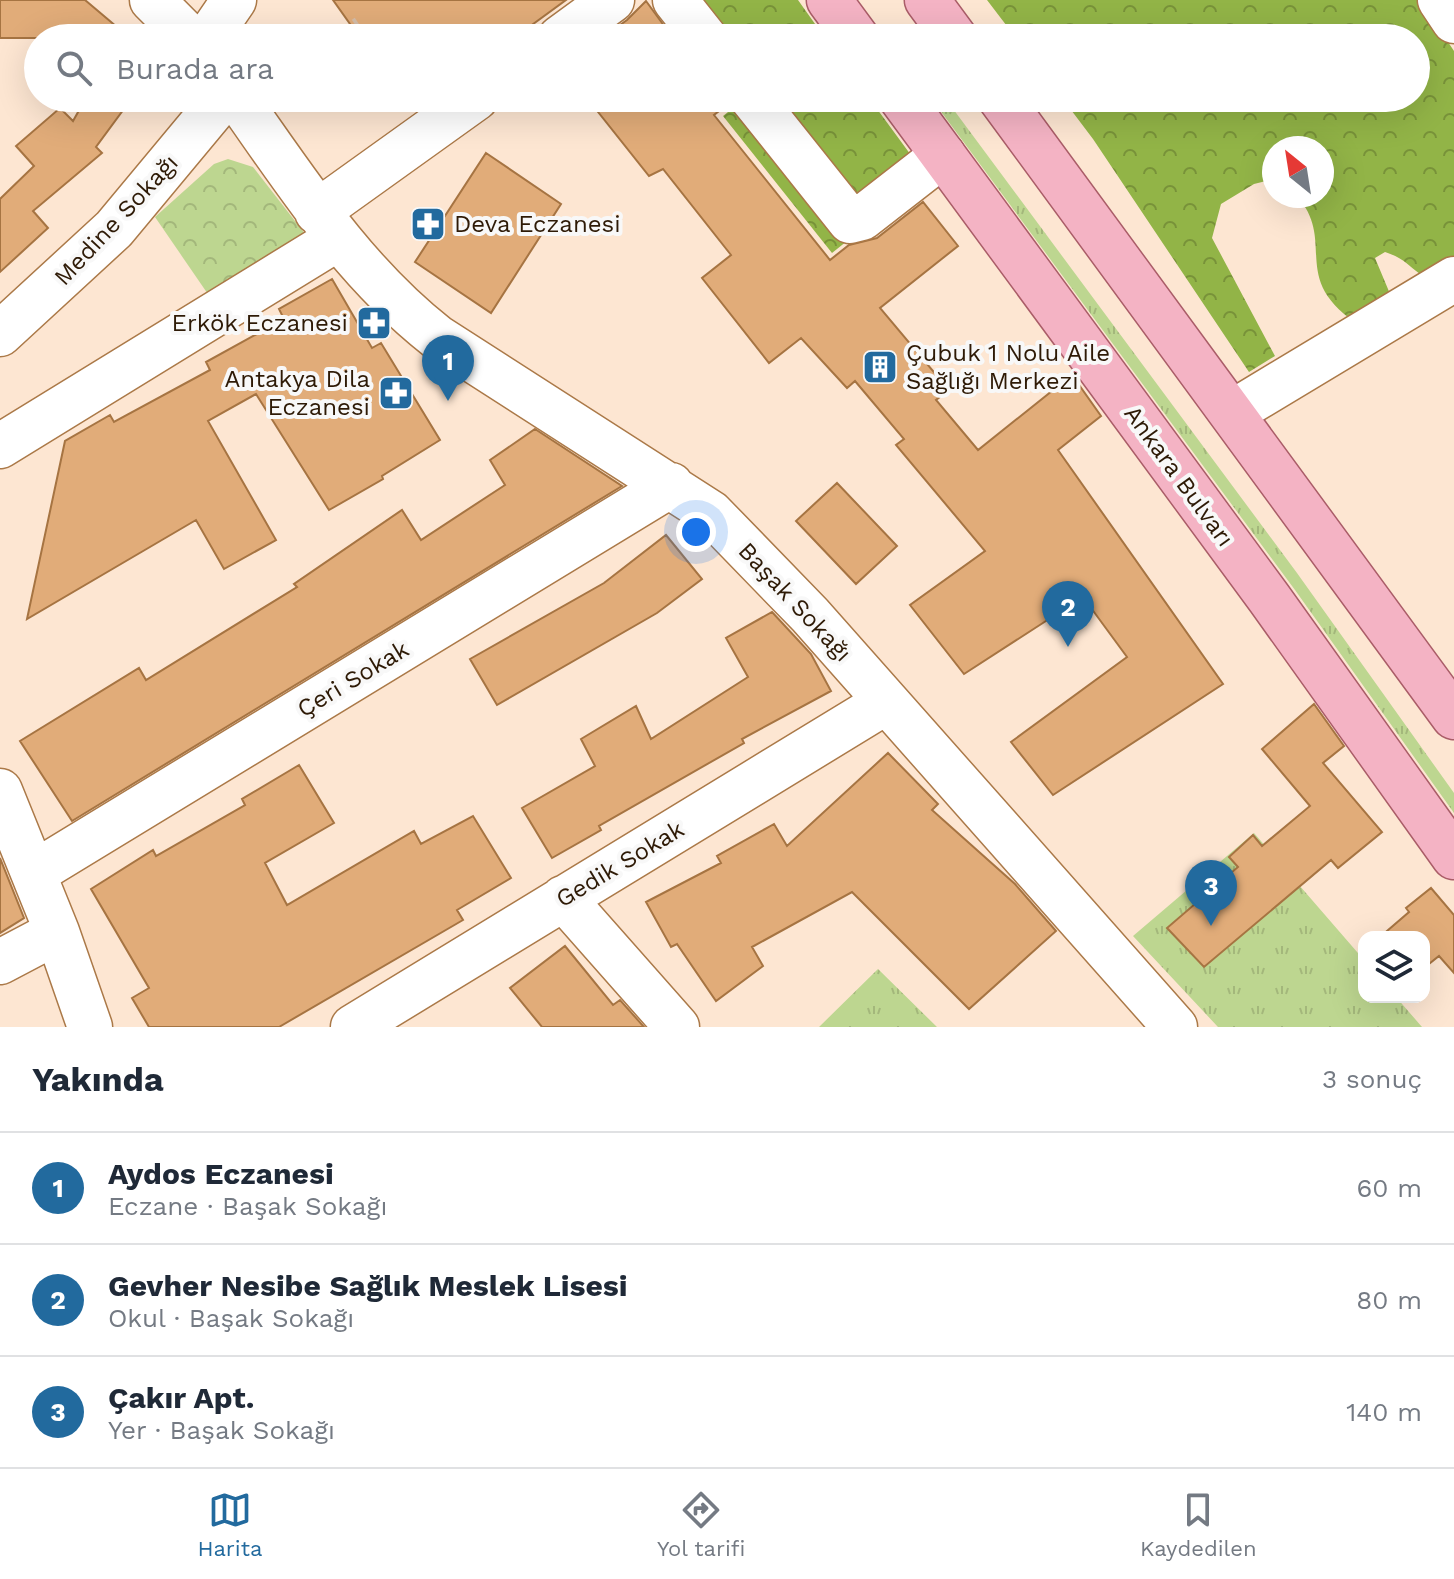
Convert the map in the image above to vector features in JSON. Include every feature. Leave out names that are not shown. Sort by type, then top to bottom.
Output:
[{"type":"main road","points":[[829,0],[847,24]]},
{"type":"main road","points":[[927,0],[945,24]]},
{"type":"main road","name":"Ankara Bulvarı","points":[[911,112],[1269,598],[1454,857]]},
{"type":"main road","points":[[1010,112],[1450,705]]},
{"type":"street","points":[[186,20],[234,0]]},
{"type":"street","points":[[579,24],[612,0]]},
{"type":"street","points":[[675,0],[694,24]]},
{"type":"street","points":[[1440,0],[1454,21]]},
{"type":"street","name":"Medine Sokağı","points":[[0,334],[235,112]]},
{"type":"street","name":"Başak Sokağı","points":[[252,112],[327,226],[379,288],[437,337],[671,485],[711,513],[732,533],[810,615],[1175,1027]]},
{"type":"street","points":[[0,446],[327,226],[460,112]]},
{"type":"street","points":[[763,112],[850,221],[862,218],[943,155]]},
{"type":"street","points":[[1233,412],[1454,279]]},
{"type":"street","name":"Çeri Sokak","points":[[34,873],[671,485]]},
{"type":"street","name":"Gedik Sokak","points":[[353,1027],[886,702]]},
{"type":"street","points":[[0,791],[57,932],[90,1027]]},
{"type":"street","points":[[563,898],[677,1027]]},
{"type":"street","points":[[0,962],[57,932]]},
{"type":"green space","points":[[655,0],[798,0],[815,24],[674,24]]},
{"type":"green space","points":[[987,0],[1420,0],[1454,51],[1454,284],[1431,280],[1385,252],[1375,258],[1393,301],[1356,323],[1336,306],[1324,290],[1318,275],[1314,229],[1305,208],[1334,208],[1334,136],[1262,136],[1262,182],[1221,204],[1212,238],[1275,356],[1249,372],[1073,112],[1430,112],[1430,24],[1005,24]]},
{"type":"green space","points":[[728,112],[879,112],[927,177],[832,253],[723,116]]},
{"type":"green space","points":[[941,112],[955,112],[1297,573],[1454,793],[1454,813],[1295,590]]},
{"type":"green space","points":[[228,159],[253,167],[309,239],[212,300],[155,217],[214,164]]},
{"type":"green space","points":[[1254,833],[1358,953],[1358,1003],[1401,1003],[1422,1027],[1218,1027],[1133,936]]},
{"type":"green space","points":[[878,969],[937,1027],[819,1027]]},
{"type":"building","points":[[0,0],[85,0],[113,24],[24,24],[24,38],[0,38]]},
{"type":"building","points":[[333,0],[566,0],[533,24],[350,24]]},
{"type":"building","points":[[646,1],[663,24],[621,24]]},
{"type":"building","points":[[55,112],[64,112],[73,121],[78,112],[122,112],[96,147],[102,153],[33,211],[48,228],[0,272],[0,199],[34,166],[16,146]]},
{"type":"building","points":[[598,112],[718,112],[714,115],[830,260],[849,245],[877,238],[923,202],[958,246],[880,308],[949,390],[936,400],[978,450],[1072,375],[1101,416],[1058,450],[1223,684],[1053,795],[1011,742],[1127,657],[1083,597],[964,674],[910,605],[985,551],[896,445],[904,439],[855,381],[847,388],[801,338],[769,363],[702,278],[731,255],[663,169],[649,176]]},
{"type":"building","points":[[486,153],[561,204],[491,313],[415,262]]},
{"type":"building","points":[[332,279],[372,348],[381,343],[440,440],[382,476],[383,479],[329,510],[256,394],[208,421],[276,540],[224,569],[196,520],[27,619],[65,441],[110,415],[114,422],[210,370],[206,362],[284,319],[279,309]]},
{"type":"building","points":[[535,429],[622,486],[72,821],[20,741],[139,668],[146,680],[297,587],[294,584],[402,510],[421,540],[505,485],[490,460]]},
{"type":"building","points":[[837,483],[897,546],[856,584],[796,521]]},
{"type":"building","points":[[666,535],[702,579],[657,613],[497,705],[470,659],[604,583]]},
{"type":"building","points":[[772,612],[811,654],[831,691],[742,739],[744,743],[599,826],[601,830],[552,858],[522,808],[595,766],[581,739],[636,706],[651,739],[748,677],[726,638]]},
{"type":"building","points":[[1314,704],[1344,746],[1323,763],[1382,832],[1338,868],[1331,860],[1204,967],[1167,928],[1238,867],[1229,857],[1253,835],[1262,846],[1310,806],[1262,749]]},
{"type":"building","points":[[888,753],[938,804],[932,810],[1015,884],[1056,931],[969,1009],[852,892],[752,947],[763,966],[716,1001],[677,944],[671,947],[646,902],[721,863],[717,856],[774,824],[787,846]]},
{"type":"building","points":[[299,765],[334,823],[265,863],[287,905],[414,831],[421,844],[473,816],[511,878],[457,910],[463,920],[279,1027],[149,1027],[132,998],[149,988],[91,889],[153,850],[156,856],[245,805],[242,799]]},
{"type":"building","points":[[0,858],[24,918],[0,933]]},
{"type":"building","points":[[1431,888],[1454,915],[1454,973],[1439,956],[1430,963],[1430,931],[1387,931],[1409,912],[1406,908]]},
{"type":"building","points":[[565,946],[613,1005],[620,1000],[644,1027],[542,1027],[510,988]]},
{"type":"place","name":"Deva Eczanesi","points":[[428,224]]},
{"type":"place","name":"Erkök Eczanesi","points":[[374,323]]},
{"type":"place","name":"Çubuk 1 Nolu Aile Sağlığı Merkezi","points":[[880,367]]},
{"type":"place","name":"Antakya Dila Eczanesi","points":[[396,393]]},
{"type":"place","name":"Aydos Eczanesi","points":[[448,401]]},
{"type":"place","name":"Gevher Nesibe Sağlık Meslek Lisesi","points":[[1068,647]]},
{"type":"place","name":"Çakır Apt.","points":[[1211,926]]}]
